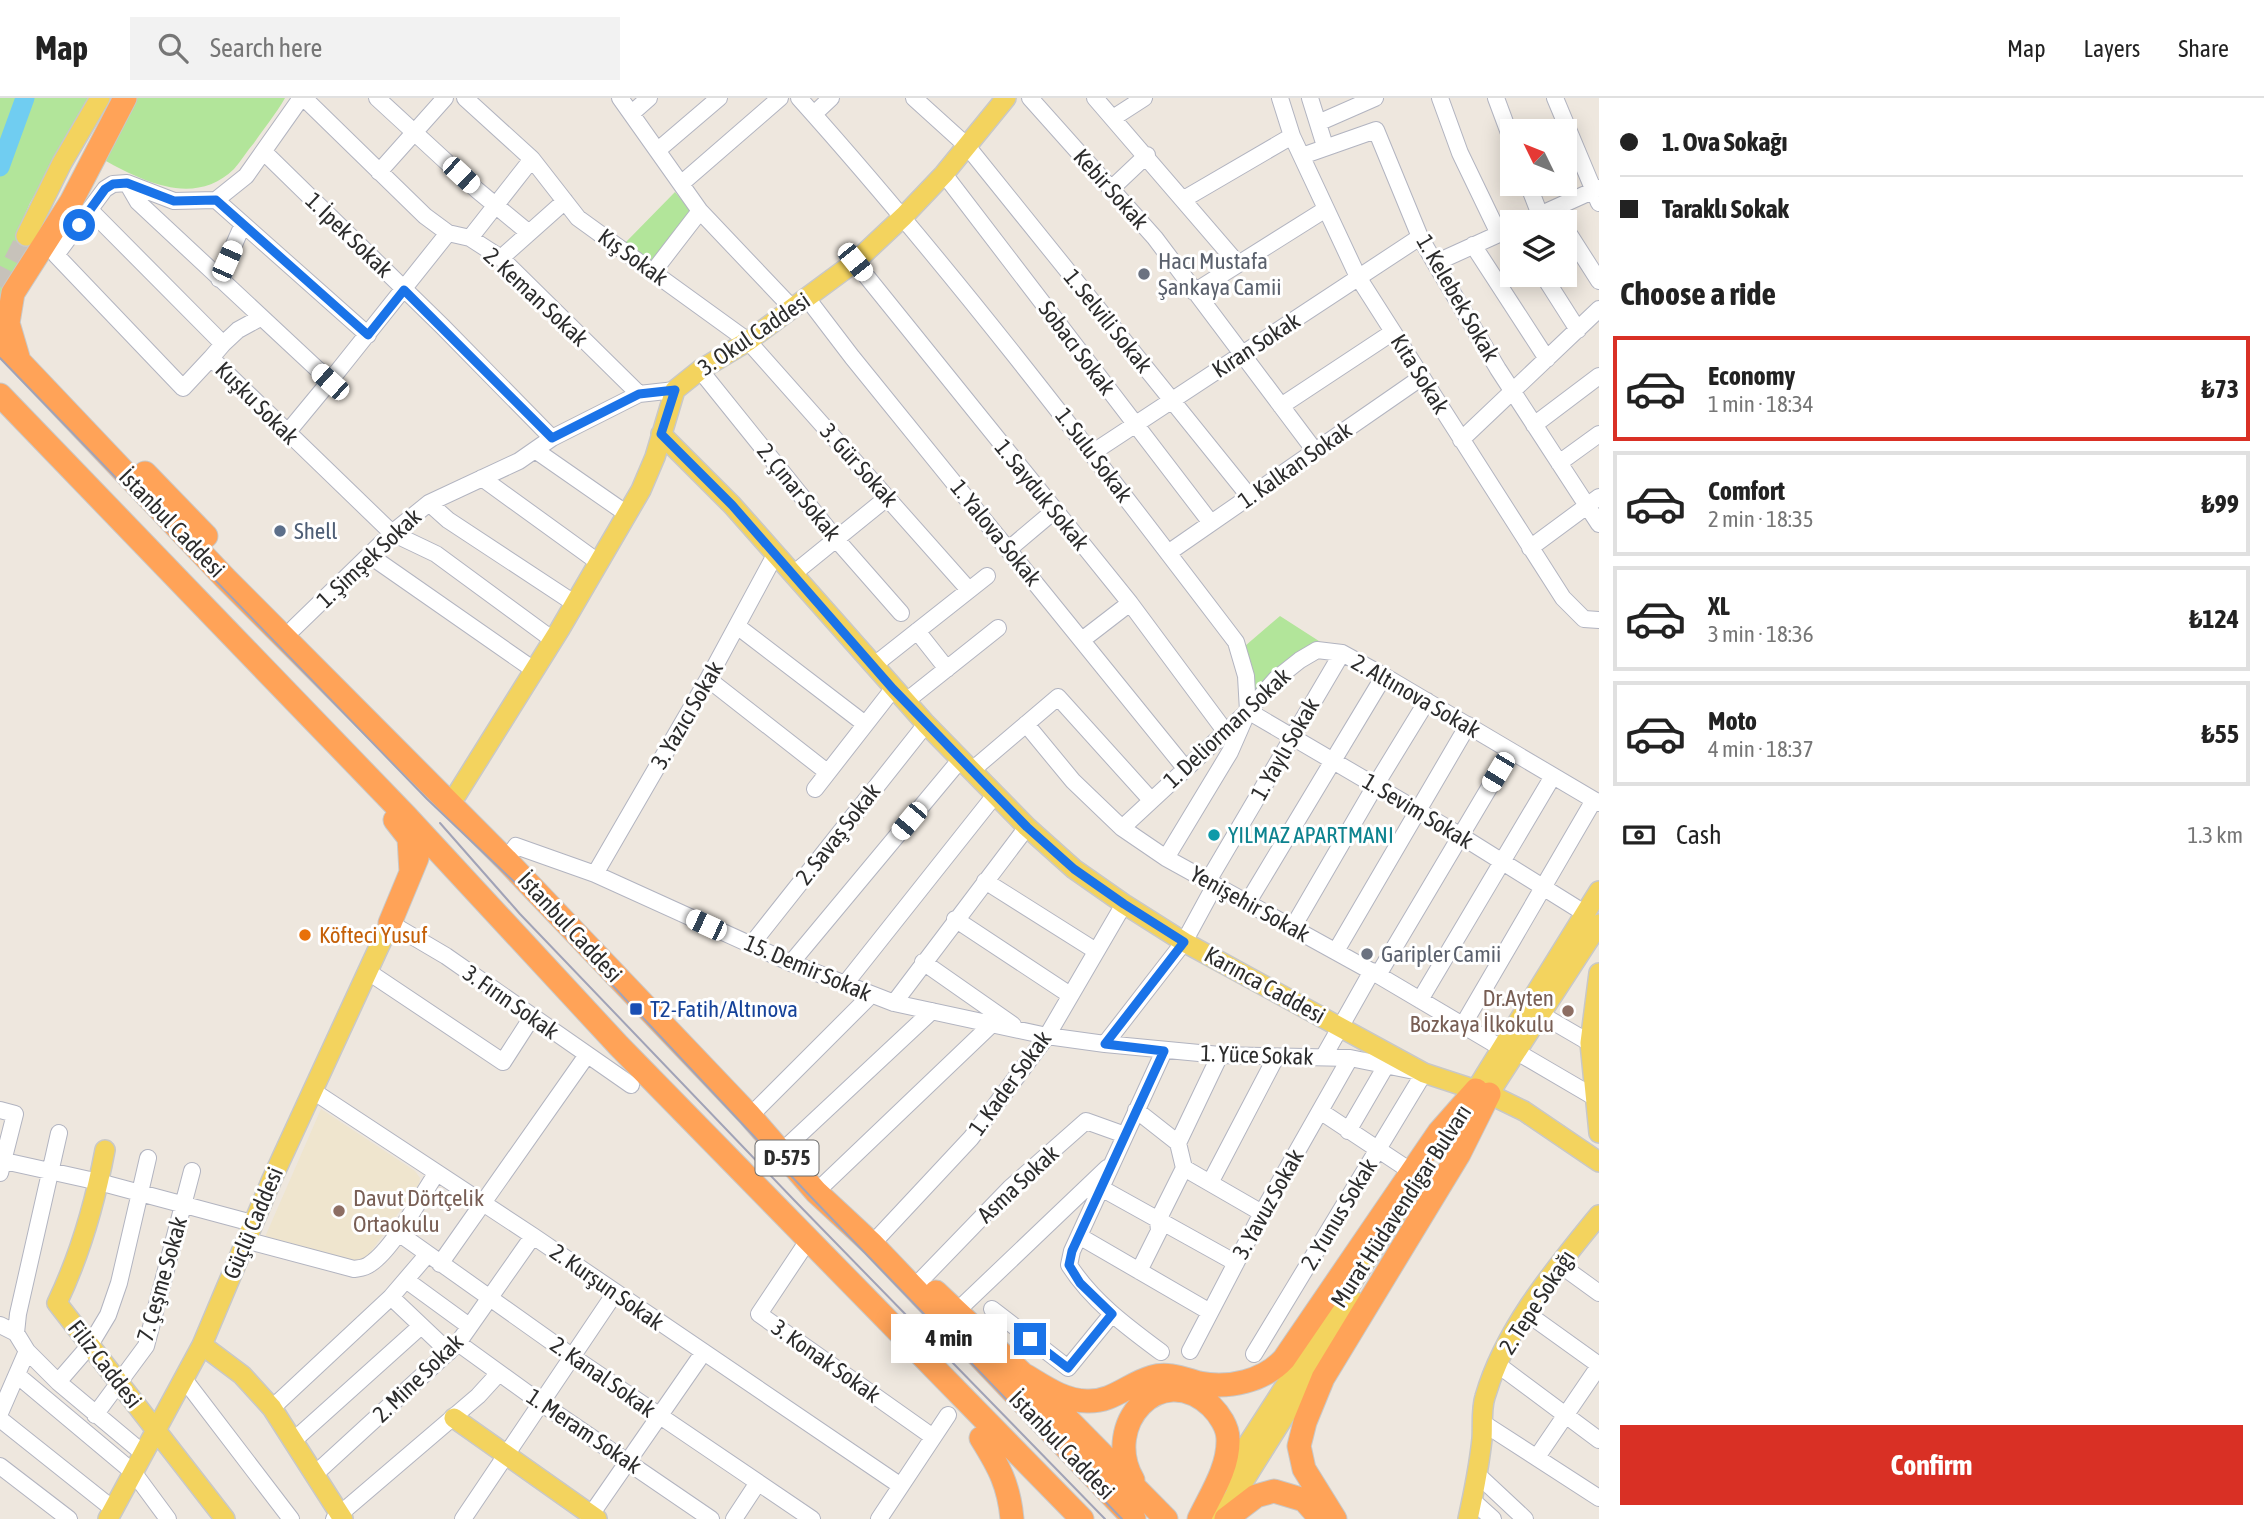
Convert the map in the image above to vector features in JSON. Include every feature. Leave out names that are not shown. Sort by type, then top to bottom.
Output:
[{"type":"highway","points":[[125,98],[71,202],[13,293],[8,323],[21,363],[42,372],[81,406],[294,628],[449,798]]},
{"type":"highway","name":"İstanbul Caddesi","points":[[2,343],[206,558],[449,798],[750,1116],[816,1192],[872,1244],[1134,1519]]},
{"type":"highway","name":"İstanbul Caddesi","points":[[0,395],[411,821],[620,1046],[1082,1519]]},
{"type":"highway","points":[[0,415],[31,427],[51,465],[303,729],[405,831],[411,847],[411,872]]},
{"type":"highway","points":[[390,923],[418,855],[419,838],[411,821]]},
{"type":"highway","points":[[390,923],[427,867],[442,864],[454,869]]},
{"type":"highway","points":[[1023,1374],[1056,1393],[1085,1402],[1109,1399],[1153,1376],[1179,1376],[1199,1383],[1229,1384],[1254,1379],[1273,1370],[1284,1359],[1439,1132],[1482,1092]]},
{"type":"highway","points":[[1335,1519],[1304,1469],[1299,1446],[1305,1422],[1323,1378],[1459,1154],[1482,1092]]},
{"type":"highway","points":[[872,1244],[922,1279],[957,1311],[1166,1519]]},
{"type":"highway","points":[[950,1383],[1000,1467],[1010,1493],[1012,1519]]},
{"type":"highway","points":[[1145,1497],[1131,1477],[1125,1459],[1123,1446],[1126,1427],[1136,1409],[1151,1395],[1178,1389],[1201,1396],[1218,1413],[1229,1435],[1224,1467],[1199,1519]]},
{"type":"highway","points":[[981,1438],[1062,1519]]},
{"type":"highway","points":[[1226,1519],[1256,1496],[1274,1491],[1304,1500],[1321,1519]]},
{"type":"main road","points":[[26,236],[62,163],[100,98]]},
{"type":"main road","name":"3. Okul Caddesi","points":[[449,798],[553,640],[627,513],[645,479],[675,390],[700,370],[748,341],[855,262],[944,174],[1006,98]]},
{"type":"main road","name":"Karınca Caddesi","points":[[661,434],[732,505],[926,724],[1027,827],[1074,869],[1184,942],[1424,1073],[1482,1092],[1524,1111],[1599,1162]]},
{"type":"main road","name":"Murat Hüdavendigar Bulvarı","points":[[1510,1050],[1542,1015],[1592,919],[1599,891]]},
{"type":"main road","name":"Murat Hüdavendigar Bulvarı","points":[[1199,1519],[1510,1050],[1592,919]]},
{"type":"main road","name":"Güçlü Caddesi","points":[[110,1514],[202,1345],[249,1231],[390,923]]},
{"type":"main road","points":[[1598,1125],[1590,1043],[1599,973]]},
{"type":"main road","name":"Murat Hüdavendigar Bulvarı","points":[[1220,1519],[1482,1092]]},
{"type":"main road","name":"Filiz Caddesi","points":[[106,1150],[74,1266],[57,1303],[225,1519]]},
{"type":"main road","name":"2. Tepe Sokağı","points":[[1470,1510],[1478,1475],[1484,1399],[1497,1364],[1525,1312],[1599,1215]]},
{"type":"main road","points":[[202,1345],[242,1375],[272,1408],[341,1518]]},
{"type":"main road","points":[[454,1418],[592,1518]]},
{"type":"street","points":[[211,358],[183,388],[56,255],[105,189],[113,184],[127,183],[174,201],[216,200],[246,176],[302,98]]},
{"type":"street","name":"2. Keman Sokak","points":[[302,98],[425,216],[447,233],[470,239],[501,258],[639,394]]},
{"type":"street","points":[[377,98],[529,233]]},
{"type":"street","points":[[379,172],[445,98]]},
{"type":"street","name":"Kış Sokak","points":[[465,98],[532,159],[578,218],[748,341]]},
{"type":"street","name":"1. Yalova Sokak","points":[[620,98],[700,211],[800,303],[852,357],[1185,768]]},
{"type":"street","points":[[632,113],[649,98]]},
{"type":"street","points":[[658,149],[719,98]]},
{"type":"street","points":[[682,183],[780,98]]},
{"type":"street","name":"1. Sulu Sokak","points":[[799,98],[904,216],[1092,453],[1236,642],[1246,676],[1248,711]]},
{"type":"street","points":[[814,114],[831,98]]},
{"type":"street","name":"1. Selvili Sokak","points":[[914,98],[967,146],[1249,496]]},
{"type":"street","name":"Kebir Sokak","points":[[1030,98],[1155,238],[1315,451]]},
{"type":"street","points":[[1095,98],[1147,155],[1238,264]]},
{"type":"street","points":[[1113,118],[1144,98]]},
{"type":"street","name":"Kıta Sokak","points":[[1280,98],[1292,136],[1358,277],[1563,598],[1584,619],[1599,620]]},
{"type":"street","points":[[1310,98],[1325,146]]},
{"type":"street","points":[[1318,122],[1376,98]]},
{"type":"street","points":[[1440,98],[1460,153],[1500,222]]},
{"type":"street","points":[[1496,98],[1504,119]]},
{"type":"street","points":[[1555,98],[1597,194],[1569,210]]},
{"type":"street","name":"1. Kelebek Sokak","points":[[1302,156],[1376,130],[1420,237],[1434,263],[1559,463],[1593,501],[1599,524]]},
{"type":"street","points":[[1184,199],[1292,136]]},
{"type":"street","name":"1. İpek Sokak","points":[[264,152],[552,438]]},
{"type":"street","points":[[1111,189],[1147,155]]},
{"type":"street","points":[[470,239],[532,159]]},
{"type":"street","name":"Sobacı Sokak","points":[[944,174],[1211,523]]},
{"type":"street","points":[[127,183],[138,202],[330,382]]},
{"type":"street","points":[[1538,196],[1549,210]]},
{"type":"street","points":[[216,200],[368,335]]},
{"type":"street","points":[[501,258],[565,201]]},
{"type":"street","points":[[1194,292],[1326,209]]},
{"type":"street","name":"Kuşku Sokak","points":[[90,210],[223,344],[211,358],[391,533],[436,554],[553,640]]},
{"type":"street","points":[[653,272],[700,211]]},
{"type":"street","points":[[219,279],[243,224]]},
{"type":"street","points":[[287,433],[447,233]]},
{"type":"street","points":[[1434,263],[1500,233]]},
{"type":"street","name":"Kıran Sokak","points":[[1092,453],[1420,237]]},
{"type":"street","points":[[1473,246],[1547,359]]},
{"type":"street","points":[[1577,250],[1599,281]]},
{"type":"street","name":"1. Sayduk Sokak","points":[[855,262],[1130,603],[1225,731]]},
{"type":"street","points":[[1461,440],[1512,390],[1591,323],[1555,287]]},
{"type":"street","points":[[223,344],[238,330],[260,318]]},
{"type":"street","points":[[1281,406],[1393,332]]},
{"type":"street","name":"3. Gür Sokak","points":[[748,341],[969,590]]},
{"type":"street","name":"2. Çınar Sokak","points":[[700,370],[836,538],[901,613]]},
{"type":"street","points":[[1534,425],[1599,376]]},
{"type":"street","name":"1. Kalkan Sokak","points":[[1168,553],[1422,377]]},
{"type":"street","name":"1. Şimşek Sokak","points":[[294,628],[391,533],[429,502],[519,461],[552,438],[639,394],[675,390]]},
{"type":"street","points":[[1559,463],[1599,434]]},
{"type":"street","points":[[535,450],[627,513]]},
{"type":"street","points":[[482,478],[598,562]]},
{"type":"street","points":[[793,575],[888,496]]},
{"type":"street","points":[[1530,548],[1593,501]]},
{"type":"street","points":[[429,502],[448,520],[574,603]]},
{"type":"street","points":[[1009,549],[1054,511]]},
{"type":"street","points":[[369,555],[534,670]]},
{"type":"street","name":"3. Yazıcı Sokak","points":[[595,874],[708,679],[775,555]]},
{"type":"street","points":[[873,666],[986,576]]},
{"type":"street","points":[[1082,640],[1130,603]]},
{"type":"street","points":[[737,626],[865,724]]},
{"type":"street","points":[[815,789],[865,724],[899,695],[947,669],[998,628]]},
{"type":"street","points":[[917,631],[947,669]]},
{"type":"street","name":"1. Deliorman Sokak","points":[[1122,828],[1300,660],[1317,650],[1342,653]]},
{"type":"street","name":"2. Altınova Sokak","points":[[1342,653],[1597,802]]},
{"type":"street","name":"1. Yaylı Sokak","points":[[1105,1044],[1184,942],[1212,883],[1292,737],[1342,653]]},
{"type":"street","points":[[1248,902],[1384,676]]},
{"type":"street","points":[[708,679],[827,772]]},
{"type":"street","points":[[791,963],[965,765],[1026,724],[1058,697],[1151,800]]},
{"type":"street","points":[[1293,928],[1427,701]]},
{"type":"street","points":[[1166,858],[1230,752],[1248,711]]},
{"type":"street","name":"1. Sevim Sokak","points":[[1248,711],[1461,836],[1592,919]]},
{"type":"street","name":"2. Savaş Sokak","points":[[751,944],[926,724]]},
{"type":"street","name":"Yenişehir Sokak","points":[[1026,724],[1073,781],[1122,828],[1166,858],[1594,1097]]},
{"type":"street","points":[[1336,951],[1468,725]]},
{"type":"street","points":[[1324,1056],[1511,751]]},
{"type":"street","points":[[1420,1000],[1553,776]]},
{"type":"street","points":[[845,984],[995,795]]},
{"type":"street","points":[[1463,1025],[1543,886],[1597,802]]},
{"type":"street","points":[[894,1003],[1027,827]]},
{"type":"street","name":"15. Demir Sokak","points":[[506,860],[516,846],[595,874],[791,963],[894,1003],[1047,1036]]},
{"type":"street","points":[[985,881],[1096,951]]},
{"type":"street","name":"1. Kader Sokak","points":[[872,1244],[971,1138],[1047,1036],[1124,904]]},
{"type":"street","points":[[955,919],[1070,995]]},
{"type":"street","name":"3. Fırın Sokak","points":[[390,923],[446,956],[631,1085]]},
{"type":"street","points":[[923,962],[1021,1030]]},
{"type":"street","points":[[367,971],[503,1062],[533,1017]]},
{"type":"street","points":[[750,1116],[872,995]]},
{"type":"street","points":[[781,1152],[932,1012]]},
{"type":"street","points":[[1542,1015],[1590,1043]]},
{"type":"street","points":[[816,1192],[992,1024]]},
{"type":"street","name":"1. Yüce Sokak","points":[[1047,1036],[1164,1051],[1350,1058],[1424,1073]]},
{"type":"street","points":[[1161,1352],[1112,1314],[1080,1283],[1069,1265],[1079,1236],[1164,1051]]},
{"type":"street","points":[[272,1408],[406,1280],[434,1260],[484,1205],[587,1055]]},
{"type":"street","points":[[1178,1143],[1220,1055]]},
{"type":"street","points":[[1210,1183],[1276,1057]]},
{"type":"street","name":"3. Yavuz Sokak","points":[[1190,1351],[1262,1213],[1350,1058]]},
{"type":"street","points":[[1348,1130],[1387,1065]]},
{"type":"street","name":"2. Yunus Sokak","points":[[1254,1354],[1424,1073]]},
{"type":"street","name":"2. Kurşun Sokak","points":[[313,1091],[533,1236],[901,1486]]},
{"type":"street","points":[[1136,1110],[1178,1143],[1184,1168],[1158,1220],[1159,1231],[1139,1271]]},
{"type":"street","points":[[1320,1111],[1412,1172]]},
{"type":"street","points":[[8,1112],[1,1164],[50,1171],[183,1204],[354,1269],[366,1267],[377,1259],[436,1174]]},
{"type":"street","name":"Asma Sokak","points":[[922,1279],[1010,1188],[1086,1121],[1125,1135]]},
{"type":"street","points":[[16,1333],[59,1133]]},
{"type":"street","points":[[58,1382],[90,1345],[108,1315],[119,1283],[148,1158]]},
{"type":"street","points":[[957,1311],[1113,1162]]},
{"type":"street","points":[[1184,1168],[1262,1213]]},
{"type":"street","name":"7. Çeşme Sokak","points":[[95,1415],[146,1346],[192,1171]]},
{"type":"street","points":[[1101,1188],[1236,1263]]},
{"type":"street","name":"2. Kanal Sokak","points":[[397,1232],[573,1357],[812,1519]]},
{"type":"street","name":"2. Mine Sokak","points":[[315,1474],[453,1348],[533,1236]]},
{"type":"street","points":[[1079,1236],[1210,1312]]},
{"type":"street","name":"3. Konak Sokak","points":[[809,1238],[759,1314],[933,1437]]},
{"type":"street","points":[[1559,1264],[1599,1293]]},
{"type":"street","points":[[406,1280],[469,1326]]},
{"type":"street","points":[[463,1519],[615,1293]]},
{"type":"street","name":"1. Meram Sokak","points":[[391,1297],[421,1326],[453,1348],[499,1373],[711,1519]]},
{"type":"street","points":[[992,1309],[1068,1368],[1112,1314]]},
{"type":"street","points":[[1525,1312],[1599,1366],[1537,1457]]},
{"type":"street","points":[[0,1325],[16,1333],[27,1351],[58,1382],[144,1454]]},
{"type":"street","points":[[293,1441],[421,1326]]},
{"type":"street","points":[[0,1413],[27,1351]]},
{"type":"street","points":[[592,1518],[627,1460],[703,1353]]},
{"type":"street","points":[[1497,1364],[1598,1439]]},
{"type":"street","points":[[341,1518],[478,1396],[499,1373]]},
{"type":"street","points":[[17,1375],[134,1473],[168,1519]]},
{"type":"street","points":[[184,1379],[291,1519]]},
{"type":"street","points":[[879,1519],[948,1415]]},
{"type":"street","points":[[0,1419],[110,1514]]},
{"type":"street","points":[[1483,1423],[1599,1498]]},
{"type":"street","points":[[0,1466],[69,1519]]},
{"type":"street","points":[[1478,1475],[1525,1519]]},
{"type":"street","points":[[734,1519],[757,1484]]},
{"type":"street","points":[[1470,1510],[1493,1519]]},
{"type":"shaded area","name":"Davut Dörtçelik Ortaokulu","points":[[321,1109],[415,1171],[420,1178],[419,1184],[363,1263],[265,1237]]},
{"type":"green space","points":[[0,98],[92,98],[30,203],[17,233],[37,243],[0,311]]},
{"type":"green space","points":[[134,98],[285,98],[234,169],[203,187],[186,189],[152,183],[104,160]]},
{"type":"green space","points":[[675,192],[691,211],[654,263],[625,243]]},
{"type":"green space","points":[[1280,616],[1322,643],[1256,691],[1251,691],[1245,646]]},
{"type":"waterway","points":[[0,167],[25,98]]},
{"type":"tunnel","points":[[0,287],[26,236]]},
{"type":"tram line","points":[[0,358],[427,799],[526,893],[810,1196],[1122,1519]]},
{"type":"tram line","points":[[440,823],[520,914],[1105,1519]]},
{"type":"place","name":"Hacı Mustafa Şankaya Camii","points":[[1144,274]]},
{"type":"place","name":"Shell","points":[[280,531]]},
{"type":"place","name":"YILMAZ APARTMANI","points":[[1214,835]]},
{"type":"place","name":"Köfteci Yusuf","points":[[305,935]]},
{"type":"place","name":"Garipler Camii","points":[[1367,954]]},
{"type":"place","name":"T2-Fatih/Altınova","points":[[636,1009]]},
{"type":"place","name":"Dr.Ayten Bozkaya İlkokulu","points":[[1568,1011]]},
{"type":"place","name":"Davut Dörtçelik Ortaokulu","points":[[339,1211]]},
{"type":"route","points":[[79,225],[105,189],[113,184],[127,183],[174,201],[216,200],[368,335],[404,290],[552,438],[639,394],[675,390],[661,434],[732,505],[893,689],[1027,827],[1074,869],[1184,942],[1105,1044],[1164,1051],[1072,1251],[1069,1265],[1080,1283],[1112,1314],[1068,1368],[1030,1339]]}]
